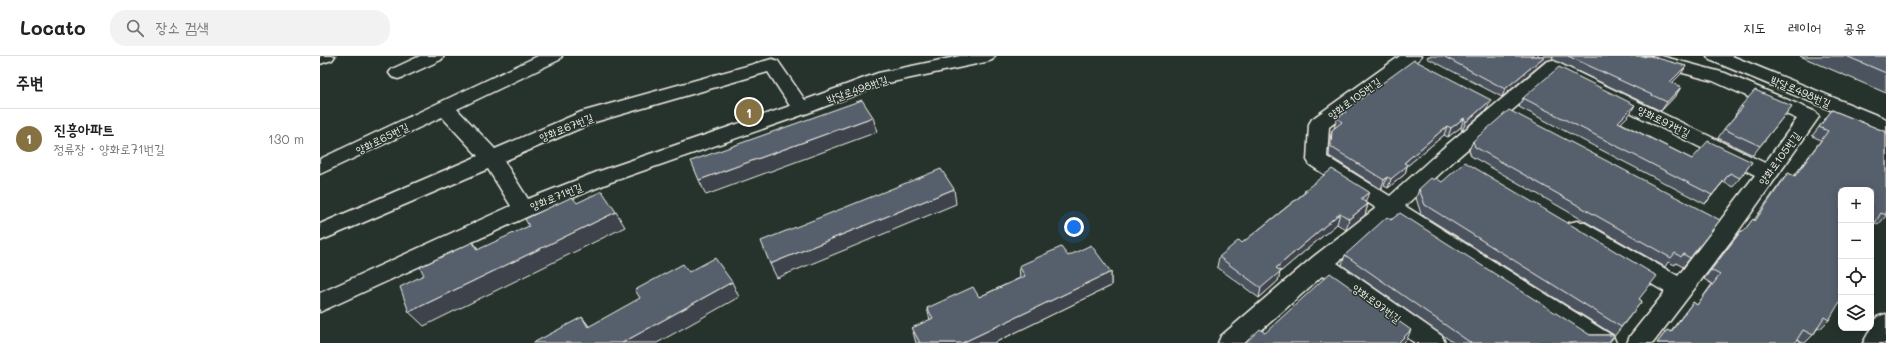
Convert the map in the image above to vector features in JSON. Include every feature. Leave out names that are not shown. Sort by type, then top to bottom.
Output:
[{"type":"street","points":[[320,58],[326,56]]},
{"type":"street","points":[[398,73],[435,56]]},
{"type":"street","name":"양화로65번길","points":[[320,167],[553,56]]},
{"type":"street","name":"박달로498번길","points":[[801,109],[878,79],[986,56]]},
{"type":"street","name":"양화로105번길","points":[[1640,56],[1679,60],[1809,117],[1768,173],[1722,223],[1680,289],[1640,343]]},
{"type":"street","name":"박달로498번길","points":[[1716,56],[1886,126]]},
{"type":"street","name":"양화로105번길","points":[[1391,207],[1317,160],[1319,124],[1414,60]]},
{"type":"street","name":"양화로67번길","points":[[320,234],[588,118],[772,65],[801,109]]},
{"type":"street","name":"양화로97번길","points":[[1230,343],[1321,263],[1391,207],[1449,154],[1511,112],[1552,66],[1768,173]]},
{"type":"street","points":[[1484,97],[1511,112]]},
{"type":"street","points":[[444,108],[492,159],[524,209]]},
{"type":"street","name":"양화로71번길","points":[[320,303],[524,209],[604,177],[801,109]]},
{"type":"street","points":[[1449,154],[1469,166]]},
{"type":"street","points":[[1391,207],[1604,343]]},
{"type":"street","points":[[1557,218],[1680,289]]},
{"type":"street","name":"양화로97번길","points":[[1321,263],[1433,343]]},
{"type":"street","points":[[1876,343],[1886,324]]},
{"type":"building","points":[[1443,56],[1545,56],[1505,89]]},
{"type":"building","points":[[1568,56],[1650,56],[1686,66],[1670,82],[1681,87],[1667,102]]},
{"type":"building","points":[[1846,56],[1886,56],[1886,73]]},
{"type":"building","points":[[1414,60],[1491,100],[1466,122],[1464,118],[1451,128],[1447,126],[1404,163],[1408,165],[1391,179],[1387,177],[1384,180],[1331,147],[1332,130],[1342,122],[1337,118],[1346,112],[1344,111]]},
{"type":"building","points":[[1559,67],[1635,105],[1618,122],[1692,159],[1708,141],[1752,162],[1740,178],[1730,173],[1712,195],[1523,98]]},
{"type":"building","points":[[1755,90],[1792,106],[1760,146],[1724,129]]},
{"type":"building","points":[[862,100],[873,117],[699,180],[691,161]]},
{"type":"building","points":[[1509,110],[1720,220],[1690,258],[1683,254],[1681,257],[1675,253],[1671,258],[1475,147],[1473,141]]},
{"type":"building","points":[[1832,110],[1886,132],[1886,215],[1881,213],[1874,225],[1874,187],[1838,187],[1838,305],[1829,320],[1824,317],[1813,335],[1803,330],[1795,343],[1657,343],[1667,330],[1671,332],[1693,302],[1697,305],[1720,275],[1711,270],[1741,231],[1743,232],[1753,219],[1755,221],[1788,173],[1795,176],[1828,131],[1819,127]]},
{"type":"building","points":[[1465,162],[1657,276],[1639,299],[1642,301],[1621,327],[1425,205],[1419,189],[1431,178],[1434,180],[1436,178],[1442,182]]},
{"type":"building","points":[[941,169],[954,189],[770,264],[761,241]]},
{"type":"building","points":[[1332,169],[1369,192],[1361,199],[1368,204],[1349,219],[1340,213],[1276,268],[1281,271],[1261,288],[1219,257],[1239,240],[1242,243]]},
{"type":"building","points":[[602,191],[616,212],[409,312],[400,287],[424,275],[420,267],[473,242],[477,250],[529,226],[525,219],[572,197],[577,203]]},
{"type":"building","points":[[1400,213],[1590,335],[1614,335],[1608,343],[1471,343],[1345,255],[1387,217],[1391,220]]},
{"type":"building","points":[[1091,245],[1111,272],[962,343],[920,343],[912,328],[933,318],[927,308],[973,287],[979,297],[1025,276],[1019,266],[1061,247],[1068,256]]},
{"type":"building","points":[[715,258],[732,282],[622,343],[533,343],[582,317],[588,327],[640,298],[635,290],[683,264],[689,272]]},
{"type":"building","points":[[1330,273],[1411,330],[1398,343],[1245,343],[1260,329],[1265,333]]},
{"type":"place","name":"진흥아파트","points":[[749,112]]}]
